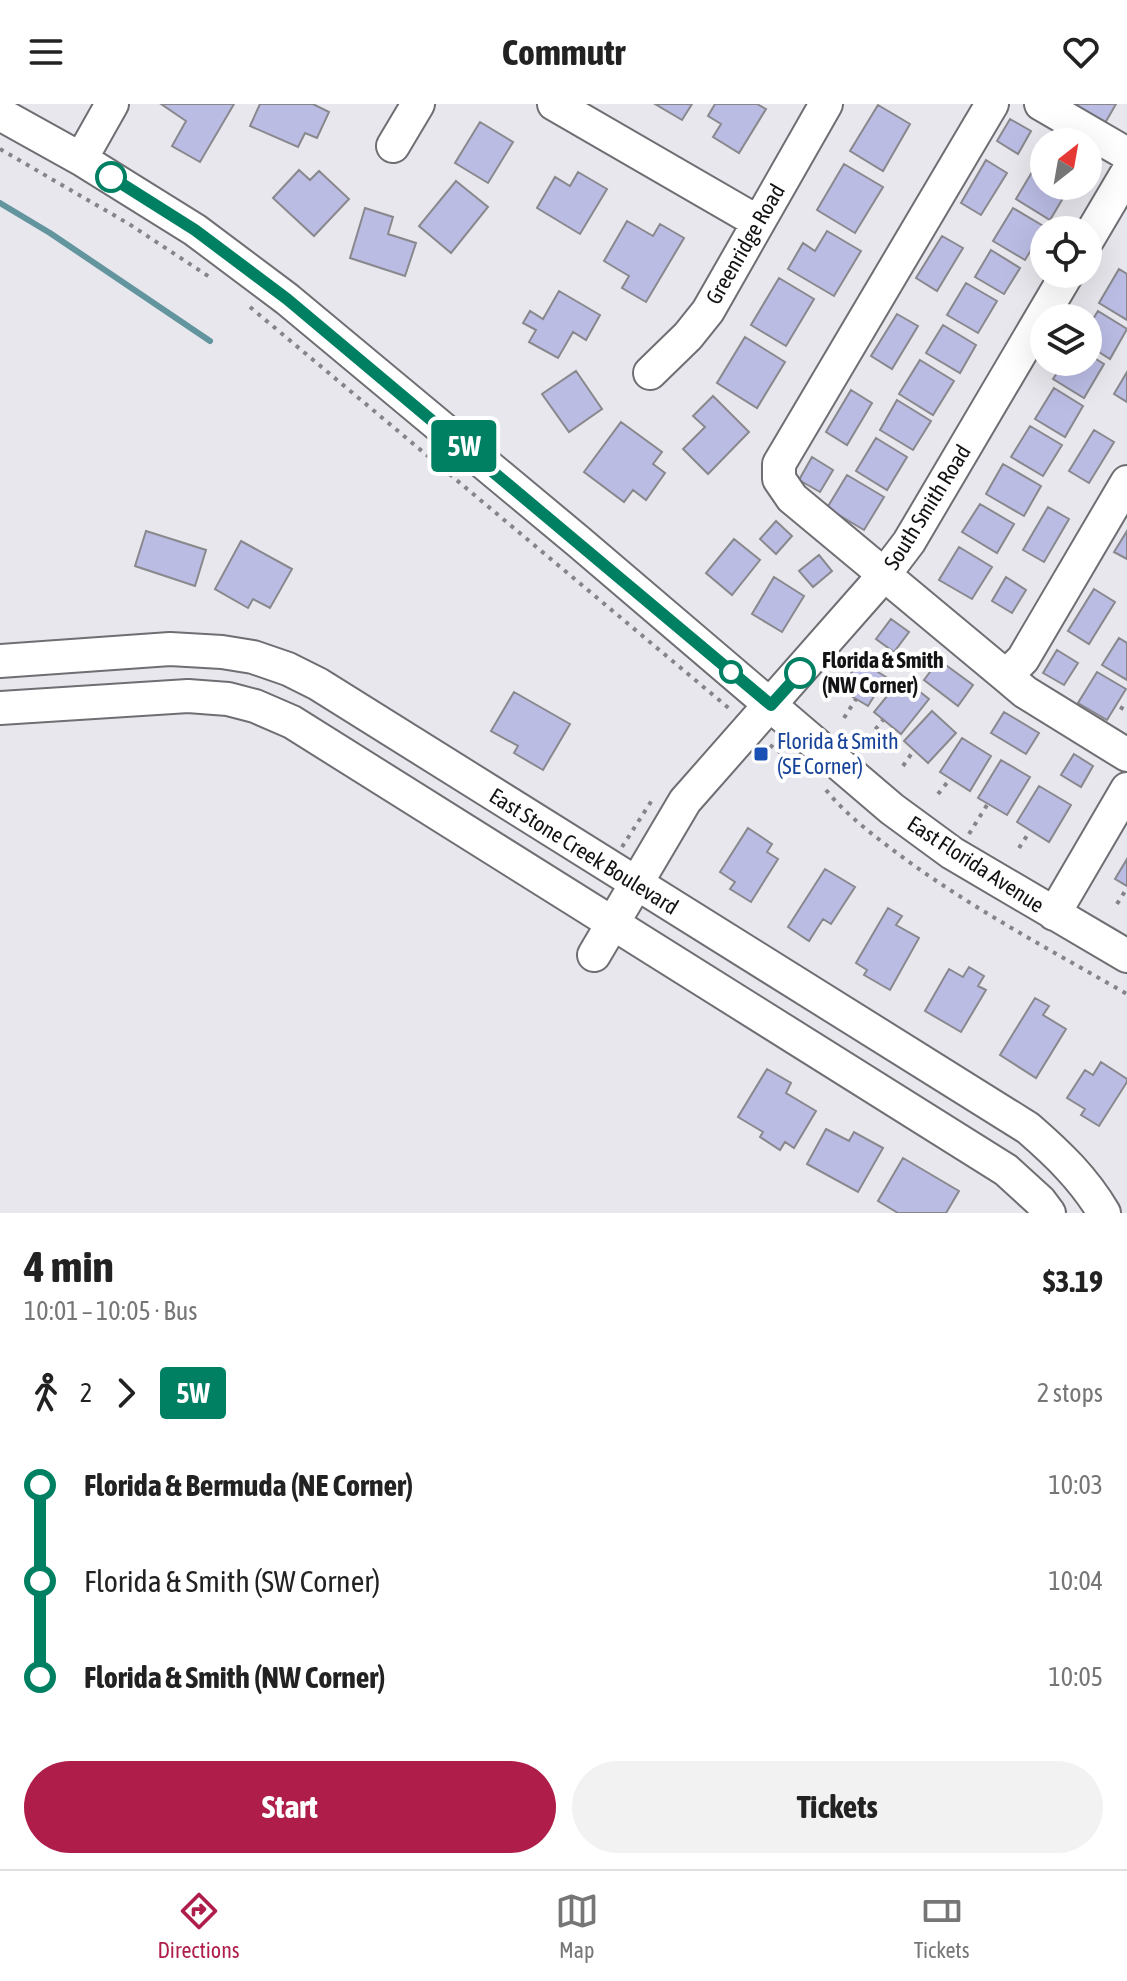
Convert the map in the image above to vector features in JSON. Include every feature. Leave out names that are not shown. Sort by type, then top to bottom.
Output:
[{"type":"street","points":[[81,159],[112,104]]},
{"type":"street","points":[[393,146],[418,104]]},
{"type":"street","points":[[554,104],[758,222]]},
{"type":"street","name":"Greenridge Road","points":[[650,373],[688,336],[708,311],[826,104]]},
{"type":"street","points":[[992,104],[779,464],[779,479],[792,498],[1025,692],[1127,755]]},
{"type":"street","points":[[1041,104],[1127,154]]},
{"type":"street","name":"East Florida Avenue","points":[[0,114],[81,159],[195,230],[287,299],[892,809],[956,856],[1127,956]]},
{"type":"street","points":[[1102,216],[1127,173]]},
{"type":"street","name":"South Smith Road","points":[[594,955],[685,801],[884,575],[909,542],[1059,288]]},
{"type":"street","points":[[1006,676],[1023,659],[1127,482]]},
{"type":"street","name":"East Stone Creek Boulevard","points":[[0,661],[170,649],[253,657],[288,669],[318,684],[1028,1128],[1058,1154],[1089,1188],[1104,1213]]},
{"type":"street","points":[[118,713],[122,653]]},
{"type":"street","name":"East Stone Creek Boulevard","points":[[0,708],[118,713],[188,696],[228,699],[255,706],[292,722],[1006,1170],[1049,1213]]},
{"type":"street","points":[[1054,914],[1127,789]]},
{"type":"path","points":[[0,149],[129,224],[218,283]]},
{"type":"path","points":[[243,301],[731,711]]},
{"type":"path","points":[[844,718],[856,699]]},
{"type":"path","points":[[1120,707],[1127,711]]},
{"type":"path","points":[[869,737],[883,720]]},
{"type":"path","points":[[903,766],[914,750]]},
{"type":"path","points":[[938,794],[950,779]]},
{"type":"path","points":[[956,856],[987,805]]},
{"type":"path","points":[[1019,848],[1028,834]]},
{"type":"path","points":[[1117,904],[1127,888]]},
{"type":"building","points":[[161,104],[234,104],[200,162],[172,146],[186,121]]},
{"type":"building","points":[[260,104],[313,104],[329,112],[317,138],[305,133],[298,147],[250,126]]},
{"type":"building","points":[[655,104],[692,104],[682,120]]},
{"type":"building","points":[[715,104],[757,104],[766,109],[739,153],[713,137],[721,124],[708,116]]},
{"type":"building","points":[[1074,104],[1116,104],[1105,123]]},
{"type":"building","points":[[878,105],[910,124],[883,171],[850,151]]},
{"type":"building","points":[[1010,119],[1030,130],[1018,154],[997,141]]},
{"type":"building","points":[[480,122],[513,142],[488,183],[455,163]]},
{"type":"building","points":[[986,160],[1007,173],[981,215],[961,203]]},
{"type":"building","points":[[844,164],[883,187],[855,233],[817,210]]},
{"type":"building","points":[[299,170],[310,180],[319,171],[349,199],[314,236],[273,198]]},
{"type":"building","points":[[578,172],[607,189],[580,234],[537,208],[555,177],[570,186]]},
{"type":"building","points":[[1030,175],[1030,200],[1062,200],[1052,216],[1044,216],[1016,199]]},
{"type":"building","points":[[456,181],[488,207],[451,253],[419,226]]},
{"type":"building","points":[[365,208],[393,217],[388,234],[416,243],[405,276],[350,258]]},
{"type":"building","points":[[1013,208],[1030,218],[1030,252],[1025,260],[993,241]]},
{"type":"building","points":[[627,221],[653,236],[660,224],[684,238],[646,302],[622,288],[629,276],[604,261]]},
{"type":"building","points":[[827,231],[861,251],[834,296],[788,269],[803,243],[815,251]]},
{"type":"building","points":[[942,236],[963,248],[937,291],[916,278]]},
{"type":"building","points":[[991,250],[1020,268],[1004,294],[975,277]]},
{"type":"building","points":[[1119,269],[1127,274],[1127,320],[1099,303]]},
{"type":"building","points":[[779,278],[814,299],[786,346],[751,325]]},
{"type":"building","points":[[966,283],[997,301],[978,333],[947,315]]},
{"type":"building","points":[[559,291],[600,315],[586,340],[573,332],[558,358],[529,342],[536,330],[523,323],[530,311],[543,319]]},
{"type":"building","points":[[1102,313],[1127,329],[1110,359],[1102,354]]},
{"type":"building","points":[[897,314],[918,326],[892,369],[871,356]]},
{"type":"building","points":[[943,325],[976,345],[960,373],[926,353]]},
{"type":"building","points":[[745,337],[785,362],[757,408],[717,383]]},
{"type":"building","points":[[920,360],[954,381],[933,415],[899,394]]},
{"type":"building","points":[[576,371],[602,409],[569,432],[542,394]]},
{"type":"building","points":[[1127,372],[1127,402],[1114,394]]},
{"type":"building","points":[[1055,376],[1097,376],[1084,398],[1053,379]]},
{"type":"building","points":[[1054,388],[1083,406],[1065,437],[1035,419]]},
{"type":"building","points":[[851,390],[872,403],[847,445],[826,432]]},
{"type":"building","points":[[713,396],[749,432],[708,474],[683,449],[705,427],[693,416]]},
{"type":"building","points":[[897,400],[931,421],[913,450],[880,430]]},
{"type":"building","points":[[621,422],[662,452],[653,464],[665,473],[646,500],[633,490],[624,502],[584,472]]},
{"type":"building","points":[[1030,426],[1062,445],[1043,476],[1011,457]]},
{"type":"building","points":[[1094,430],[1114,442],[1089,483],[1069,471]]},
{"type":"building","points":[[876,438],[907,457],[887,490],[856,471]]},
{"type":"building","points":[[812,457],[833,470],[820,492],[799,480]]},
{"type":"building","points":[[1003,464],[1041,486],[1024,516],[986,494]]},
{"type":"building","points":[[847,475],[884,497],[864,530],[827,508]]},
{"type":"building","points":[[980,504],[1014,524],[997,553],[962,532]]},
{"type":"building","points":[[1048,507],[1069,519],[1044,562],[1023,550]]},
{"type":"building","points":[[776,521],[792,536],[776,554],[760,539]]},
{"type":"building","points":[[146,531],[206,550],[195,586],[135,566]]},
{"type":"building","points":[[1127,531],[1127,559],[1114,552]]},
{"type":"building","points":[[734,539],[760,560],[732,595],[706,573]]},
{"type":"building","points":[[241,541],[292,569],[270,608],[253,599],[248,608],[215,589]]},
{"type":"building","points":[[959,547],[992,567],[972,599],[939,580]]},
{"type":"building","points":[[819,555],[832,571],[813,587],[799,571]]},
{"type":"building","points":[[774,577],[804,596],[782,632],[752,614]]},
{"type":"building","points":[[1006,577],[1026,590],[1012,613],[992,601]]},
{"type":"building","points":[[1094,589],[1115,602],[1089,644],[1068,631]]},
{"type":"building","points":[[891,619],[909,632],[894,652],[876,639]]},
{"type":"building","points":[[1119,638],[1127,643],[1127,680],[1102,665]]},
{"type":"building","points":[[1057,650],[1078,663],[1064,685],[1043,673]]},
{"type":"building","points":[[859,660],[886,677],[868,706],[841,690]]},
{"type":"building","points":[[939,660],[973,685],[958,706],[924,680]]},
{"type":"building","points":[[1097,672],[1126,689],[1107,720],[1078,703]]},
{"type":"building","points":[[902,678],[929,699],[901,734],[874,712]]},
{"type":"building","points":[[514,692],[570,724],[543,770],[514,753],[518,746],[491,731]]},
{"type":"building","points":[[932,711],[956,733],[928,763],[904,741]]},
{"type":"building","points":[[1004,712],[1039,733],[1026,754],[991,733]]},
{"type":"building","points":[[962,738],[991,756],[970,791],[940,772]]},
{"type":"building","points":[[1074,754],[1093,766],[1081,787],[1061,775]]},
{"type":"building","points":[[1001,760],[1030,777],[1007,815],[978,798]]},
{"type":"building","points":[[1039,786],[1071,805],[1049,842],[1017,822]]},
{"type":"building","points":[[748,828],[772,844],[767,852],[778,859],[751,902],[730,889],[735,882],[720,872]]},
{"type":"building","points":[[1127,859],[1127,886],[1115,879]]},
{"type":"building","points":[[825,869],[855,887],[831,924],[823,919],[809,941],[788,927]]},
{"type":"building","points":[[888,908],[902,916],[896,925],[919,938],[890,990],[864,975],[867,970],[856,963]]},
{"type":"building","points":[[969,967],[984,976],[978,986],[986,990],[961,1032],[925,1011],[949,969],[963,977]]},
{"type":"building","points":[[1035,998],[1049,1006],[1043,1015],[1066,1029],[1036,1078],[1000,1055]]},
{"type":"building","points":[[1101,1062],[1127,1082],[1099,1126],[1081,1115],[1085,1109],[1067,1098],[1085,1070],[1093,1075]]},
{"type":"building","points":[[767,1069],[791,1083],[786,1093],[816,1111],[794,1148],[785,1142],[780,1150],[760,1137],[763,1132],[738,1117]]},
{"type":"building","points":[[826,1129],[849,1141],[854,1132],[883,1148],[858,1192],[807,1164]]},
{"type":"building","points":[[903,1158],[959,1191],[946,1213],[898,1213],[878,1201]]},
{"type":"waterway","points":[[0,203],[210,341]]},
{"type":"bus line","name":"5W","points":[[111,177],[195,230],[287,299],[771,705],[800,673]]},
{"type":"place","name":"Florida & Smith (NW Corner)","points":[[800,673]]},
{"type":"place","name":"Florida & Smith (SE Corner)","points":[[761,754]]}]
